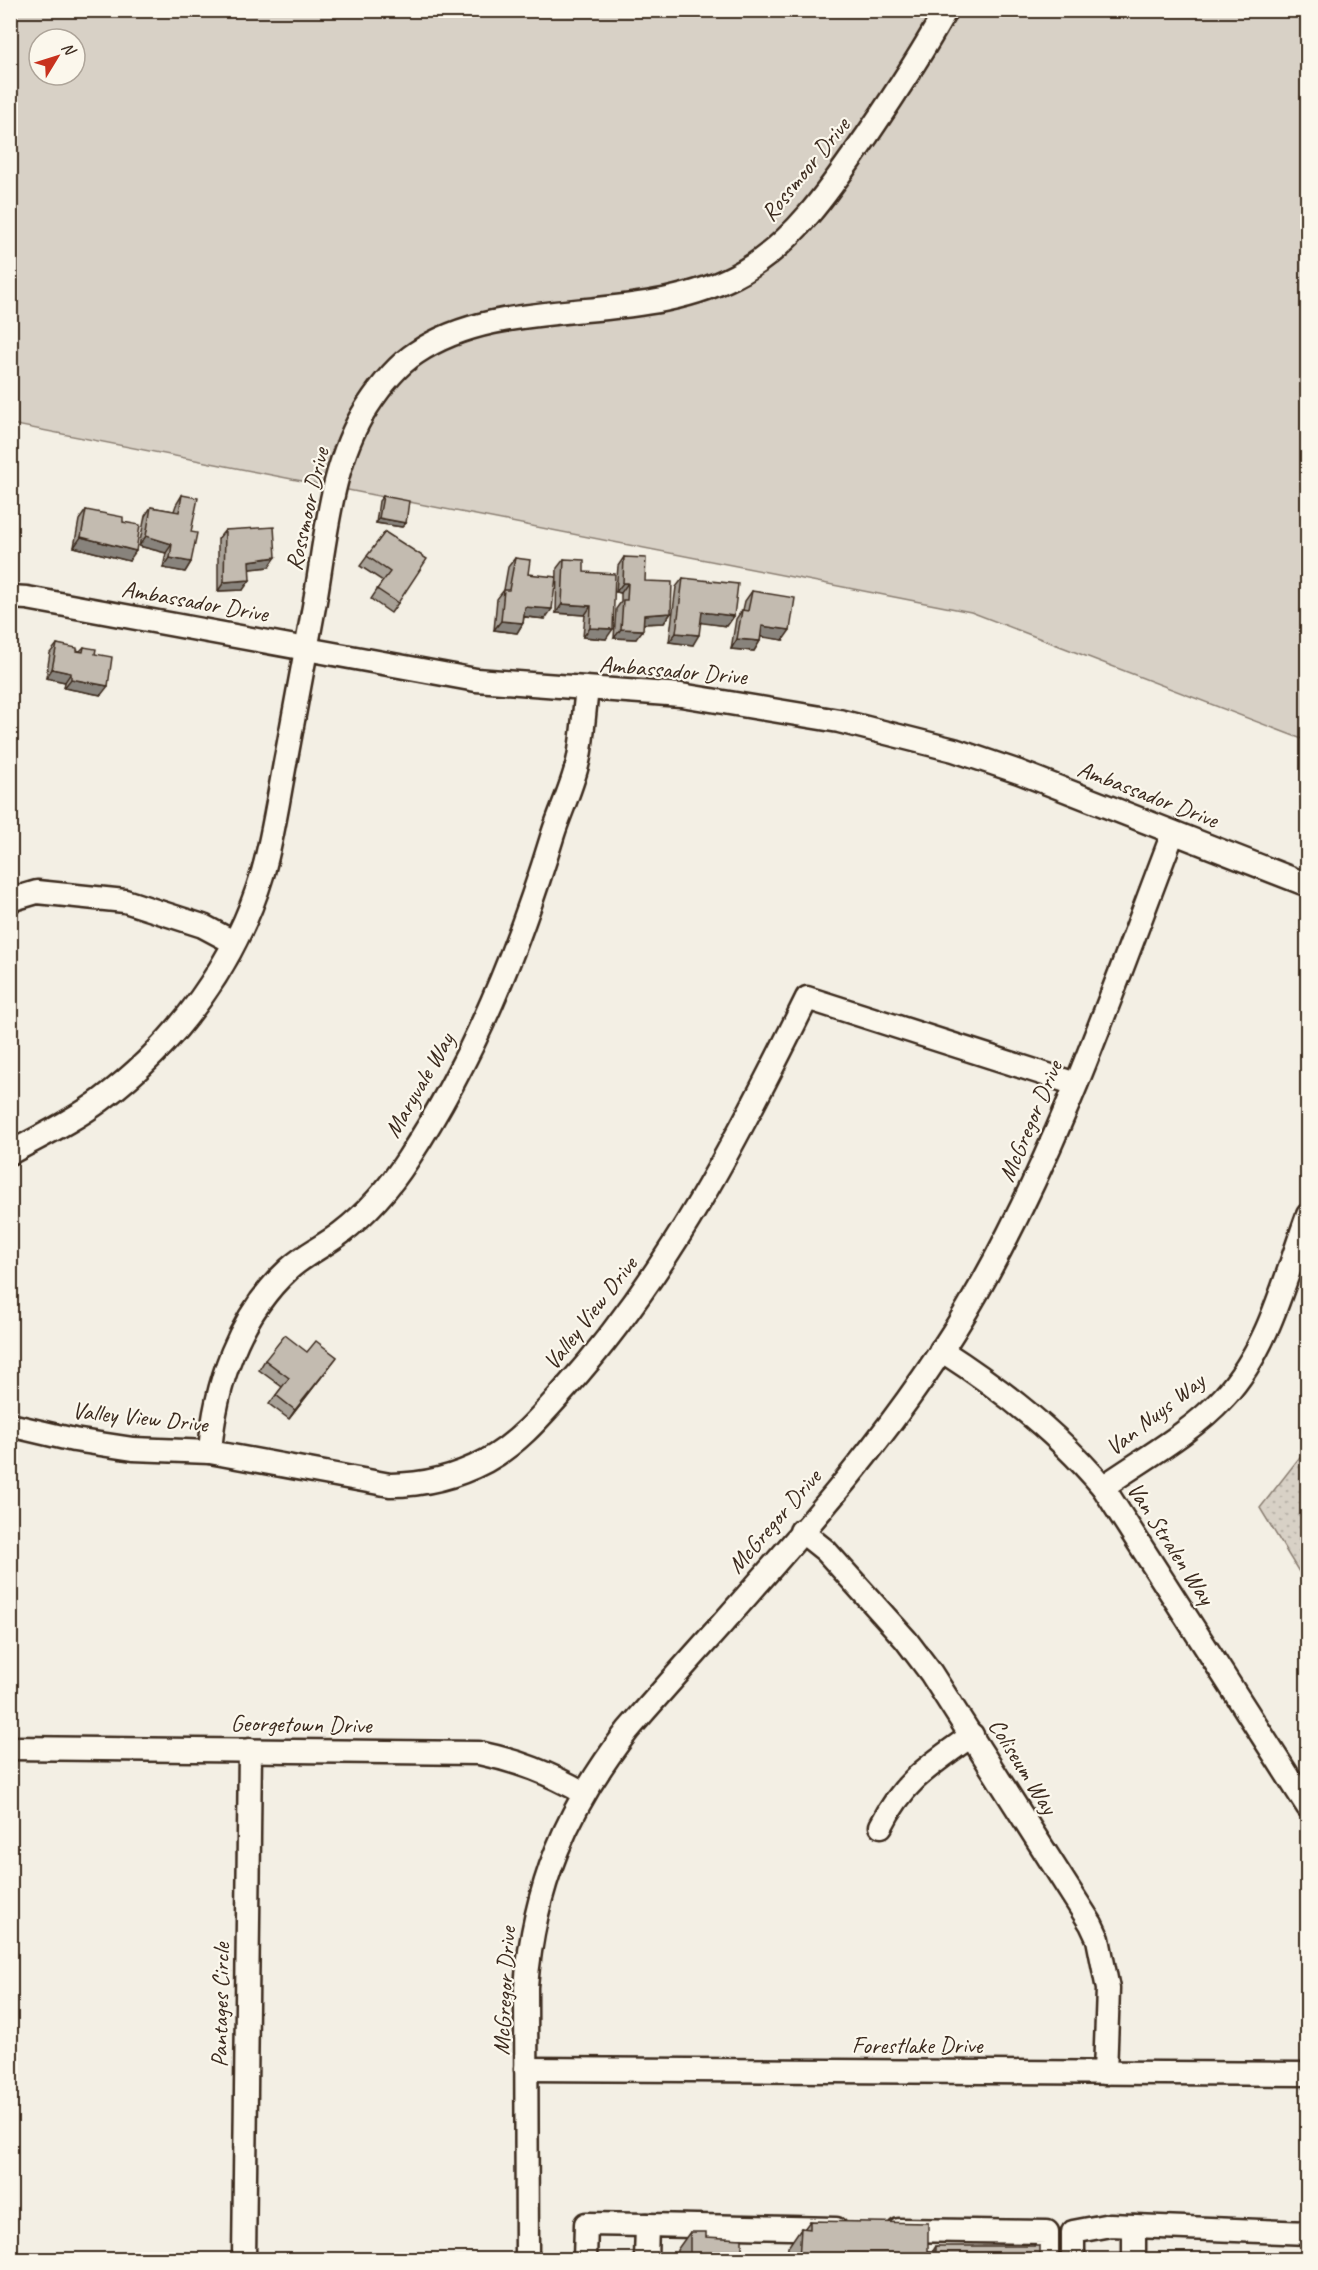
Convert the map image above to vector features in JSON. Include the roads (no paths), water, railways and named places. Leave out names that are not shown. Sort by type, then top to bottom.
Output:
[{"type":"street","name":"Rossmoor Drive","points":[[10,1153],[78,1116],[148,1061],[180,1026],[207,991],[234,942],[254,899],[269,849],[333,497],[346,451],[365,411],[399,368],[416,353],[436,342],[484,324],[664,301],[693,294],[747,269],[785,239],[820,200],[916,64],[946,10]]},
{"type":"street","name":"Ambassador Drive","points":[[10,597],[27,598],[476,680],[681,695],[797,712],[894,734],[1019,772],[1308,885]]},
{"type":"street","name":"Maryvale Way","points":[[210,1452],[212,1421],[224,1374],[254,1311],[290,1268],[341,1233],[386,1189],[441,1106],[473,1046],[505,977],[529,913],[578,759],[587,689]]},
{"type":"street","name":"McGregor Drive","points":[[527,2259],[526,1987],[536,1916],[549,1867],[566,1825],[584,1793],[628,1730],[863,1459],[941,1350],[979,1289],[1040,1171],[1173,833]]},
{"type":"street","points":[[10,900],[37,892],[125,901],[194,923],[234,942]]},
{"type":"street","name":"Valley View Drive","points":[[10,1425],[74,1440],[133,1449],[210,1452],[390,1485],[407,1485],[456,1474],[487,1461],[515,1441],[584,1368],[633,1306],[677,1241],[717,1174],[807,998],[1076,1084]]},
{"type":"street","name":"Van Nuys Way","points":[[1103,1487],[1200,1419],[1233,1385],[1251,1360],[1266,1332],[1308,1215]]},
{"type":"street","name":"Van Stralen Way","points":[[941,1350],[967,1367],[1051,1433],[1078,1456],[1103,1487],[1308,1807]]},
{"type":"street","name":"Coliseum Way","points":[[801,1531],[826,1551],[906,1640],[931,1673],[1091,1924],[1098,1939],[1108,1989],[1105,2073]]},
{"type":"street","points":[[881,1826],[892,1803],[911,1780],[972,1735]]},
{"type":"street","name":"Georgetown Drive","points":[[10,1748],[479,1754],[513,1760],[546,1772],[584,1793]]},
{"type":"street","name":"Pantages Circle","points":[[244,2259],[250,1750]]},
{"type":"street","name":"Forestlake Drive","points":[[526,2069],[1308,2074]]},
{"type":"street","points":[[585,2259],[586,2224],[859,2229]]},
{"type":"street","points":[[646,2259],[647,2225]]},
{"type":"street","points":[[1073,2259],[1074,2232],[1110,2225],[1308,2233]]},
{"type":"street","points":[[1134,2226],[1134,2259]]},
{"type":"street","points":[[882,2229],[1047,2232],[1047,2259]]}]
